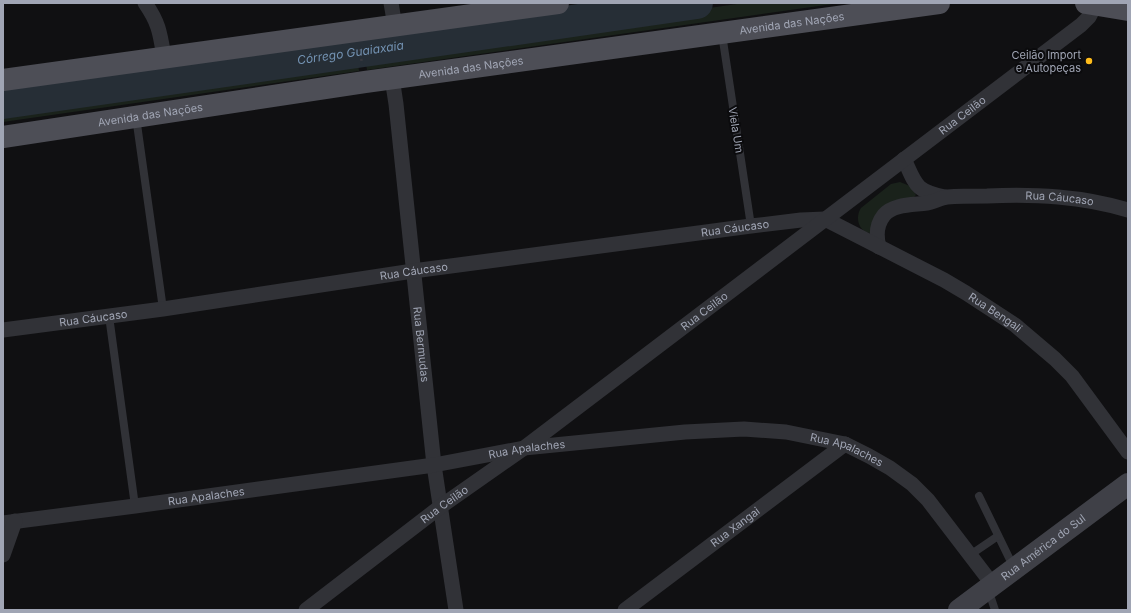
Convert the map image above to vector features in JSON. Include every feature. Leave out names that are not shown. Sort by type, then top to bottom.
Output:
[{"type":"main road","points":[[3,80],[558,3]]},
{"type":"main road","name":"Avenida das Nações","points":[[3,137],[392,78],[939,3]]},
{"type":"main road","points":[[1093,3],[1128,10]]},
{"type":"main road","name":"Rua América do Sul","points":[[959,610],[1128,484]]},
{"type":"street","points":[[145,3],[155,17],[159,27],[164,57]]},
{"type":"street","points":[[391,3],[395,26]]},
{"type":"street","name":"Rua Ceilão","points":[[306,610],[440,507],[524,448],[1081,24],[1089,17],[1093,3]]},
{"type":"street","name":"Rua Bermudas","points":[[392,78],[434,465],[456,610]]},
{"type":"street","points":[[904,159],[915,182],[920,188],[930,194],[946,197]]},
{"type":"street","name":"Rua Cáucaso","points":[[879,247],[876,236],[877,228],[880,220],[889,211],[896,208],[932,202],[946,197],[1029,195],[1069,198],[1103,203],[1128,210]]},
{"type":"street","name":"Rua Cáucaso","points":[[3,330],[163,309],[413,270],[751,226],[801,220],[825,219]]},
{"type":"street","name":"Rua Bengali","points":[[825,219],[966,292],[1015,325],[1036,342],[1072,376],[1128,452]]},
{"type":"street","name":"Rua Apalaches","points":[[9,522],[434,465],[524,448],[685,432],[744,430],[786,432],[845,444],[885,465],[912,484],[928,500],[970,555],[990,586]]},
{"type":"street","name":"Rua Xangai","points":[[625,610],[845,444]]},
{"type":"street","points":[[3,555],[9,522]]},
{"type":"lane","name":"Viela Um","points":[[722,33],[751,226]]},
{"type":"lane","points":[[136,116],[163,309]]},
{"type":"lane","points":[[109,316],[135,506]]},
{"type":"lane","points":[[979,496],[1014,569]]},
{"type":"lane","points":[[970,555],[998,536]]},
{"type":"lane","points":[[990,586],[995,610]]},
{"type":"shaded area","points":[[744,3],[840,3],[367,70],[365,57]]},
{"type":"shaded area","points":[[357,58],[359,71],[3,122],[3,109]]},
{"type":"shaded area","points":[[900,182],[910,186],[916,195],[914,197],[897,201],[871,233],[863,230],[858,220],[861,208],[891,184]]},
{"type":"waterway","name":"Córrego Guaiaxaia","points":[[3,103],[697,3]]},
{"type":"place","name":"Ceilão Import e Autopeças","points":[[1089,61]]}]
